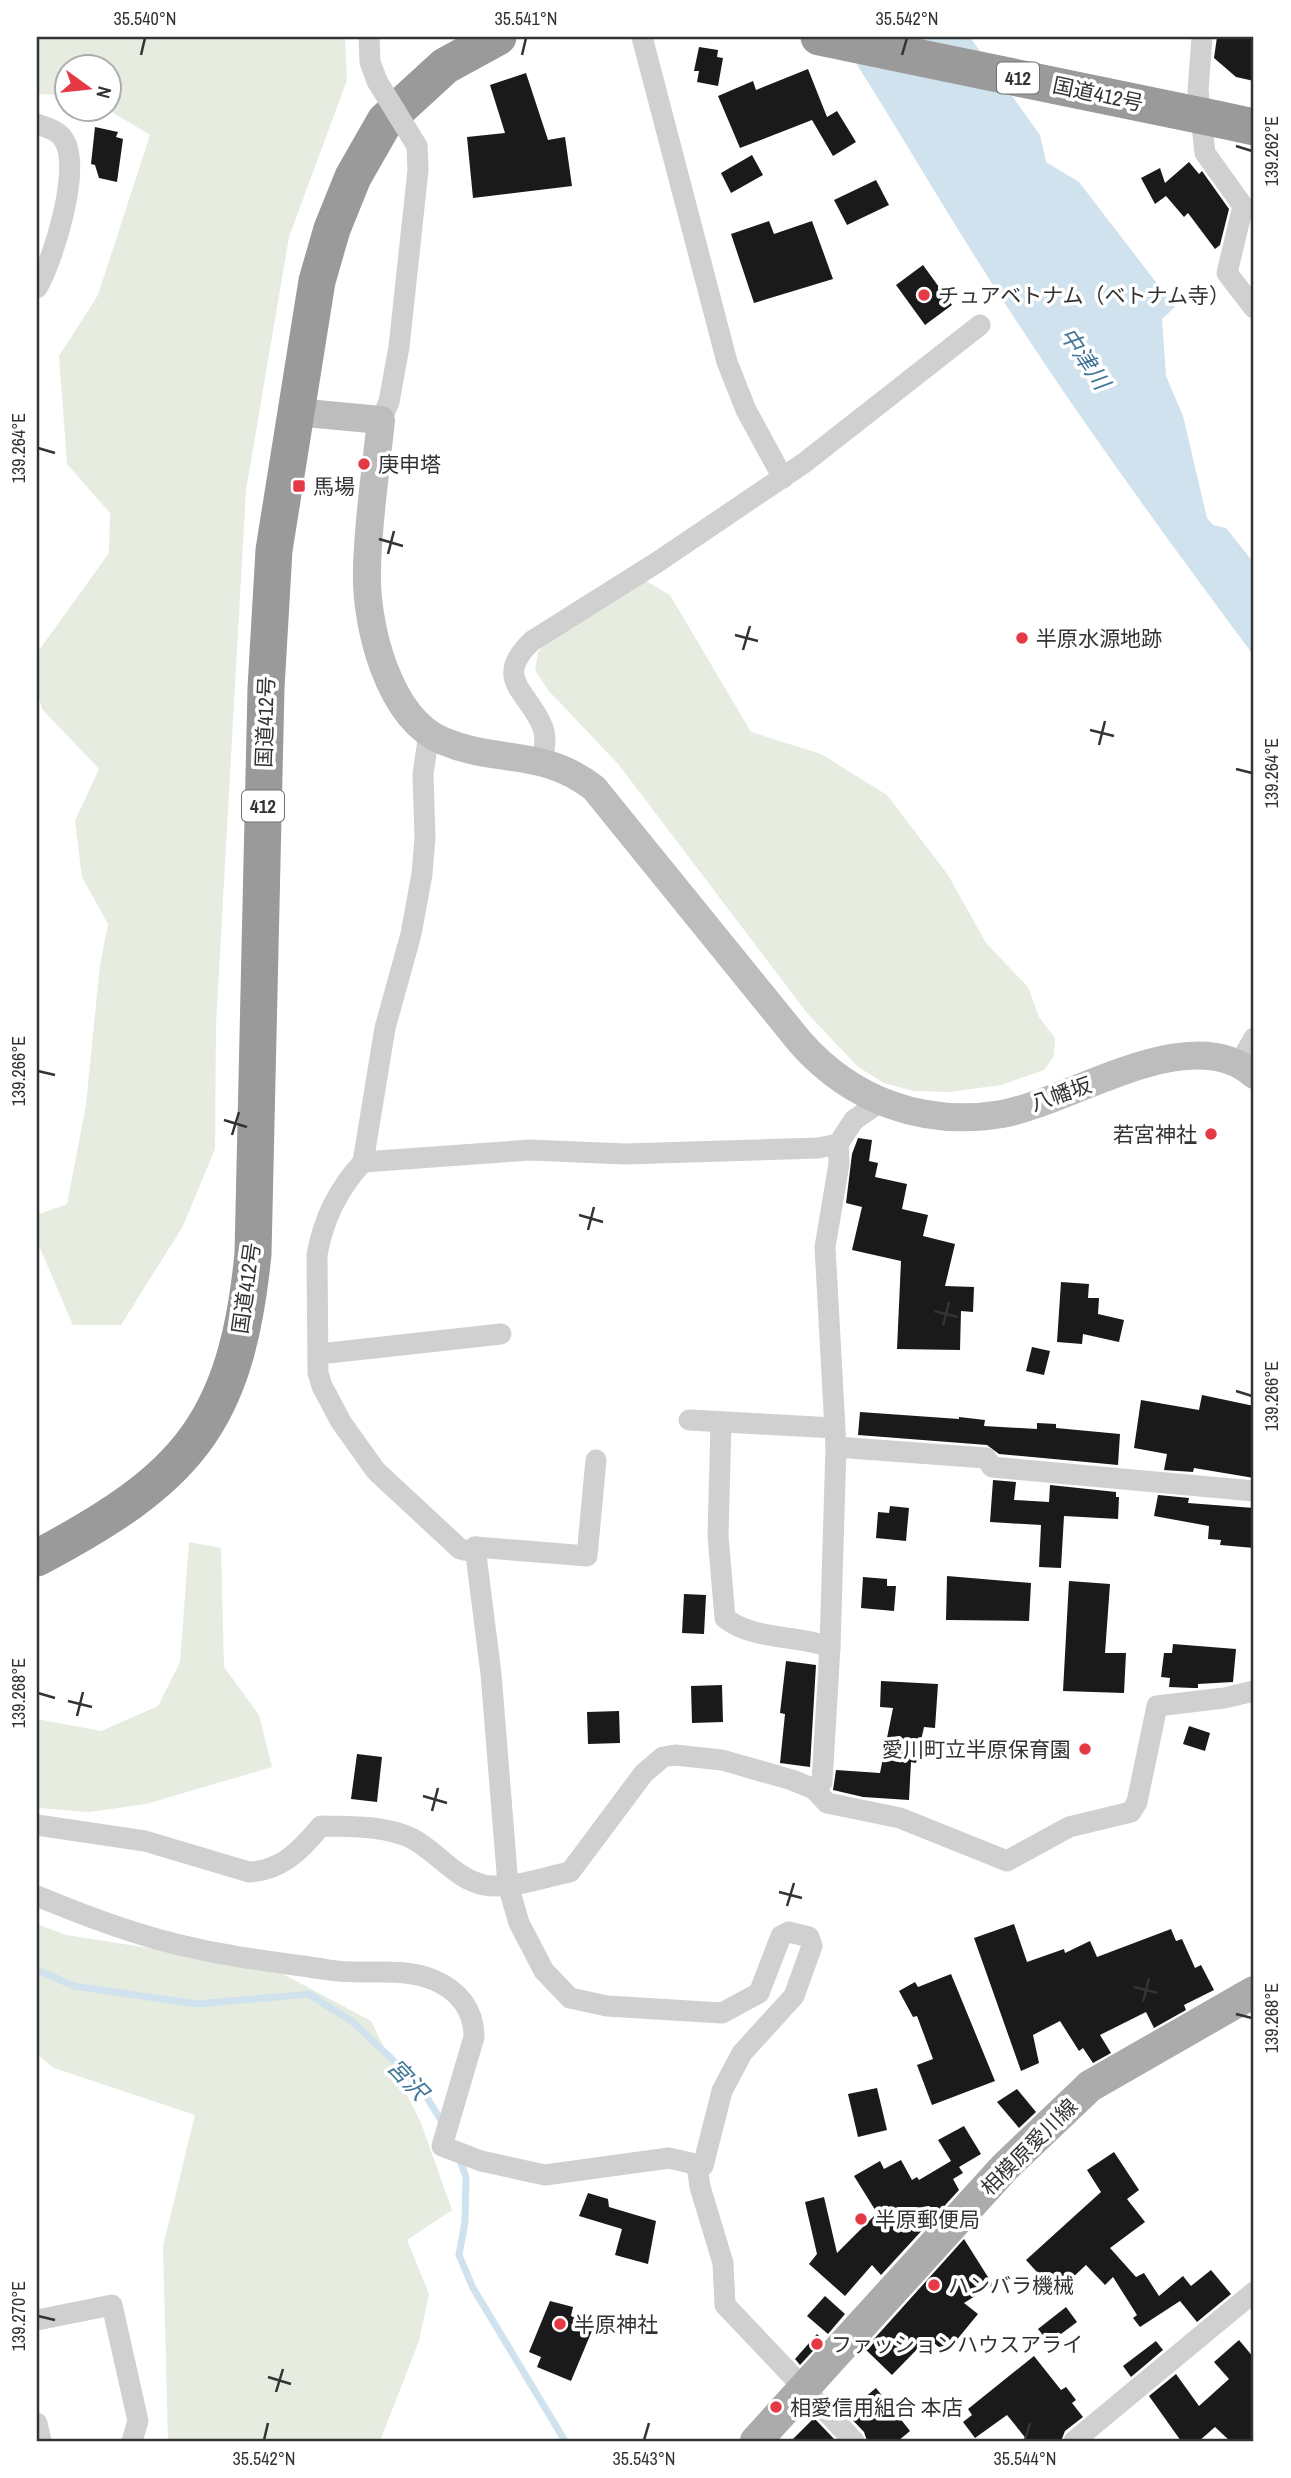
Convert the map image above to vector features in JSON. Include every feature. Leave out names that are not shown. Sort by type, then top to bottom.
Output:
[{"type":"highway","name":"国道412号","points":[[37,1558],[108,1518],[142,1494],[186,1453],[217,1408],[243,1327],[253,1254],[266,688],[274,550],[317,281],[332,229],[368,146],[385,121],[445,66],[498,37]]},
{"type":"highway","name":"国道412号","points":[[819,37],[1254,127]]},
{"type":"main road","name":"相模原愛川線","points":[[755,2441],[1005,2167],[1090,2086],[1254,1992]]},
{"type":"street","points":[[369,37],[370,62],[377,81],[416,146],[418,170],[399,347],[389,402],[381,420],[367,570],[369,605],[391,683],[406,711],[429,733],[423,774],[425,837],[422,874],[411,934],[385,1028],[363,1162],[334,1202],[317,1255],[322,1386],[341,1422],[376,1471],[460,1549],[469,1551],[475,1547],[587,1556],[596,1460]]},
{"type":"street","points":[[642,37],[727,362],[746,410],[783,478]]},
{"type":"street","points":[[1202,37],[1198,91],[1205,153],[1242,206],[1243,214],[1226,265],[1227,273],[1254,307]]},
{"type":"street","points":[[37,124],[57,132],[66,143],[69,164],[61,228],[47,270],[37,288]]},
{"type":"street","points":[[542,761],[545,735],[542,724],[515,687],[514,666],[521,651],[532,640],[656,563],[783,478],[980,325]]},
{"type":"street","points":[[295,412],[381,420]]},
{"type":"street","name":"八幡坂","points":[[429,733],[472,750],[542,761],[569,770],[594,788],[813,1056],[856,1090],[880,1102],[934,1116],[1003,1114],[1174,1058],[1210,1056],[1247,1070]]},
{"type":"street","points":[[1247,1070],[1254,1038]]},
{"type":"street","points":[[814,1789],[822,1782],[830,1647],[835,1437],[825,1247],[839,1164],[838,1144],[854,1119],[880,1102]]},
{"type":"street","points":[[363,1162],[475,1152],[543,1150],[625,1154],[818,1148],[838,1144]]},
{"type":"street","points":[[319,1354],[501,1334]]},
{"type":"street","points":[[689,1420],[986,1458],[992,1467],[1254,1491]]},
{"type":"street","points":[[721,1423],[718,1536],[725,1618],[737,1628],[813,1641],[830,1647]]},
{"type":"street","points":[[37,1896],[104,1922],[197,1949],[341,1972],[381,1970],[435,1980],[449,1989],[469,2010],[474,2021],[474,2037],[442,2146],[481,2161],[545,2175],[669,2158],[703,2166],[722,2091],[731,2070],[742,2053],[794,1996],[812,1945],[809,1937],[789,1932],[781,1936],[760,1993],[722,2013],[607,2007],[570,1998],[544,1971],[519,1923],[508,1885],[491,1674],[475,1547]]},
{"type":"street","points":[[37,1825],[145,1841],[249,1872],[265,1871],[282,1864],[321,1826],[387,1829],[420,1844],[470,1881],[487,1885],[508,1885],[569,1872],[644,1773],[663,1757],[722,1760],[814,1789],[827,1803],[900,1818],[1007,1861],[1069,1827],[1131,1812],[1137,1802],[1157,1706],[1224,1698],[1254,1690]]},
{"type":"street","points":[[697,2165],[700,2187],[723,2263],[725,2305],[854,2441]]},
{"type":"street","points":[[1074,2441],[1254,2292]]},
{"type":"street","points":[[37,2320],[112,2305],[138,2421],[132,2441]]},
{"type":"shaded area","points":[[37,37],[345,37],[347,80],[289,237],[246,490],[216,1024],[215,1149],[183,1226],[121,1325],[73,1325],[37,1241],[37,1215],[67,1204],[86,1105],[100,965],[108,924],[82,877],[75,821],[99,769],[42,709],[37,691],[37,653],[109,553],[110,513],[67,464],[59,356],[98,295],[150,135],[122,118],[122,52],[52,52],[52,95],[37,94]]},
{"type":"shaded area","points":[[646,581],[670,595],[751,732],[821,754],[887,795],[948,875],[986,943],[1028,987],[1039,1017],[1055,1038],[1054,1056],[1044,1070],[1001,1085],[949,1092],[913,1091],[884,1083],[858,1067],[807,1013],[619,765],[548,690],[535,670],[538,652],[557,630]]},
{"type":"shaded area","points":[[189,1542],[221,1548],[224,1667],[259,1715],[272,1767],[146,1804],[89,1812],[37,1808],[37,1719],[101,1731],[158,1706],[180,1662]]},
{"type":"shaded area","points":[[37,1924],[66,1935],[270,1967],[371,2021],[421,2123],[452,2210],[407,2240],[429,2294],[419,2341],[380,2441],[168,2441],[163,2246],[195,2115],[54,2068],[37,2054]]},
{"type":"water","name":"中津川","points":[[839,37],[970,37],[1040,135],[1046,162],[1079,182],[1175,307],[1162,319],[1166,376],[1183,416],[1207,518],[1213,525],[1226,528],[1254,563],[1254,656],[1064,392],[983,269]]},
{"type":"building","points":[[1217,37],[1254,37],[1254,81],[1236,77],[1214,58]]},
{"type":"building","points":[[699,47],[718,50],[717,57],[723,58],[718,86],[697,82],[699,71],[694,71]]},
{"type":"building","points":[[808,69],[827,117],[837,111],[856,142],[833,156],[812,120],[740,148],[718,96],[753,81],[756,90]]},
{"type":"building","points":[[526,73],[548,140],[565,137],[572,186],[473,198],[467,137],[505,133],[490,85]]},
{"type":"building","points":[[95,127],[118,132],[116,137],[123,139],[117,182],[99,178],[95,165],[91,164]]},
{"type":"building","points":[[752,155],[763,175],[731,193],[721,173]]},
{"type":"building","points":[[1189,162],[1199,174],[1202,171],[1229,209],[1220,245],[1215,249],[1188,213],[1184,217],[1166,196],[1155,204],[1141,178],[1160,168],[1165,183]]},
{"type":"building","points":[[876,180],[889,205],[847,225],[834,200]]},
{"type":"building","points":[[769,221],[774,234],[812,221],[833,279],[754,303],[731,234]]},
{"type":"building","name":"チュアベトナム（ベトナム寺）","points":[[923,265],[952,305],[925,325],[896,285]]},
{"type":"building","points":[[858,1138],[872,1140],[869,1161],[878,1163],[875,1177],[907,1184],[902,1209],[928,1215],[923,1236],[955,1244],[945,1286],[974,1287],[973,1312],[961,1311],[960,1350],[897,1349],[901,1261],[852,1250],[862,1207],[846,1203],[852,1154]]},
{"type":"building","points":[[1061,1282],[1089,1284],[1088,1298],[1099,1298],[1098,1314],[1124,1320],[1119,1342],[1083,1334],[1082,1344],[1057,1342]]},
{"type":"building","points":[[1032,1347],[1050,1351],[1044,1375],[1026,1371]]},
{"type":"building","points":[[1202,1395],[1254,1406],[1254,1478],[1194,1468],[1193,1472],[1164,1470],[1167,1454],[1134,1448],[1141,1400],[1199,1410]]},
{"type":"building","points":[[860,1412],[959,1417],[985,1420],[984,1426],[1037,1429],[1037,1423],[1056,1424],[1056,1428],[1120,1434],[1118,1465],[999,1454],[987,1445],[858,1435]]},
{"type":"building","points":[[993,1480],[1016,1482],[1014,1500],[1049,1502],[1050,1485],[1116,1492],[1116,1497],[1119,1497],[1118,1519],[1064,1516],[1061,1568],[1039,1567],[1041,1525],[990,1522]]},
{"type":"building","points":[[1158,1495],[1189,1498],[1188,1503],[1254,1508],[1254,1548],[1220,1545],[1221,1540],[1208,1539],[1209,1526],[1154,1516]]},
{"type":"building","points":[[890,1506],[909,1508],[906,1541],[876,1538],[878,1512],[889,1513]]},
{"type":"building","points":[[947,1576],[1031,1583],[1029,1621],[946,1620]]},
{"type":"building","points":[[863,1577],[887,1579],[887,1586],[896,1586],[894,1611],[861,1608]]},
{"type":"building","points":[[1069,1581],[1110,1584],[1105,1653],[1126,1653],[1124,1693],[1063,1691]]},
{"type":"building","points":[[684,1594],[706,1595],[704,1634],[682,1633]]},
{"type":"building","points":[[1173,1644],[1236,1649],[1233,1682],[1198,1684],[1198,1688],[1169,1687],[1170,1678],[1161,1677],[1164,1653],[1172,1653]]},
{"type":"building","points":[[786,1661],[816,1665],[810,1767],[780,1763],[785,1714],[780,1713]]},
{"type":"building","points":[[881,1681],[938,1684],[935,1728],[924,1727],[916,1763],[911,1762],[909,1800],[863,1797],[833,1790],[836,1770],[880,1773],[893,1708],[880,1707]]},
{"type":"building","points":[[722,1685],[723,1722],[692,1723],[691,1686]]},
{"type":"building","points":[[619,1711],[620,1743],[588,1744],[587,1712]]},
{"type":"building","points":[[1189,1726],[1210,1733],[1205,1751],[1183,1744]]},
{"type":"building","points":[[357,1754],[382,1757],[377,1802],[351,1799]]},
{"type":"building","points":[[1014,1924],[1027,1962],[1064,1949],[1065,1953],[1090,1941],[1097,1957],[1171,1929],[1176,1941],[1182,1939],[1195,1968],[1201,1965],[1214,1990],[1184,2005],[1186,2010],[1154,2028],[1146,2012],[1100,2035],[1111,2053],[1093,2063],[1083,2048],[1079,2051],[1060,2021],[1033,2035],[1039,2063],[1021,2071],[974,1938]]},
{"type":"building","points":[[951,1974],[995,2081],[932,2105],[917,2065],[933,2059],[917,2016],[913,2017],[899,1991],[915,1982],[918,1987]]},
{"type":"building","points":[[877,2088],[887,2130],[858,2137],[848,2094]]},
{"type":"building","points":[[1017,2089],[1036,2112],[1019,2128],[997,2102]]},
{"type":"building","points":[[964,2126],[981,2154],[959,2167],[963,2173],[953,2179],[959,2190],[881,2275],[872,2265],[845,2296],[809,2264],[817,2254],[805,2202],[824,2197],[837,2253],[877,2213],[854,2176],[880,2161],[884,2169],[901,2160],[912,2180],[917,2177],[919,2180],[951,2161],[938,2140]]},
{"type":"building","points":[[1114,2152],[1139,2190],[1127,2199],[1145,2222],[1110,2248],[1136,2277],[1144,2273],[1159,2296],[1183,2276],[1191,2286],[1211,2270],[1231,2294],[1197,2322],[1180,2301],[1140,2327],[1133,2318],[1137,2315],[1113,2277],[1105,2285],[1086,2265],[1056,2293],[1026,2260],[1101,2192],[1087,2170]]},
{"type":"building","points":[[588,2193],[608,2199],[609,2207],[656,2221],[648,2264],[615,2255],[622,2229],[579,2216]]},
{"type":"building","points":[[964,2239],[993,2285],[964,2303],[978,2314],[946,2353],[928,2338],[892,2375],[865,2349]]},
{"type":"building","points":[[825,2296],[845,2314],[828,2334],[807,2316]]},
{"type":"building","points":[[550,2301],[573,2307],[571,2316],[594,2326],[571,2381],[537,2367],[541,2357],[529,2352]]},
{"type":"building","points":[[1066,2307],[1077,2322],[1049,2343],[1038,2329]]},
{"type":"building","points":[[817,2334],[823,2340],[800,2365],[795,2359]]},
{"type":"building","points":[[1239,2340],[1254,2358],[1254,2441],[1230,2441],[1215,2427],[1199,2441],[1181,2441],[1149,2396],[1176,2374],[1199,2406],[1229,2379],[1214,2362]]},
{"type":"building","points":[[1156,2341],[1163,2350],[1131,2377],[1123,2366]]},
{"type":"building","points":[[1034,2356],[1061,2390],[1066,2387],[1076,2400],[1072,2403],[1083,2417],[1065,2431],[1061,2441],[1028,2441],[1007,2415],[975,2438],[963,2422],[972,2415],[968,2409]]},
{"type":"building","points":[[876,2388],[910,2431],[898,2441],[867,2441],[864,2432],[846,2413]]},
{"type":"building","points":[[814,2418],[836,2441],[791,2441]]},
{"type":"waterway","name":"宮沢","points":[[37,1970],[74,1986],[197,2004],[309,1994],[354,2023],[395,2062],[426,2096],[444,2125]]},
{"type":"waterway","name":"宮沢","points":[[459,2158],[466,2177],[465,2222],[459,2255],[473,2288],[565,2441]]},
{"type":"place","name":"チュアベトナム（ベトナム寺）","points":[[924,295]]},
{"type":"place","name":"庚申塔","points":[[364,464]]},
{"type":"place","name":"馬場","points":[[299,486]]},
{"type":"place","name":"半原水源地跡","points":[[1022,638]]},
{"type":"place","name":"若宮神社","points":[[1211,1134]]},
{"type":"place","name":"愛川町立半原保育園","points":[[1085,1749]]},
{"type":"place","name":"半原郵便局","points":[[861,2219]]},
{"type":"place","name":"ハンバラ機械","points":[[934,2285]]},
{"type":"place","name":"半原神社","points":[[560,2324]]},
{"type":"place","name":"ファッションハウスアライ","points":[[817,2344]]},
{"type":"place","name":"相愛信用組合 本店","points":[[776,2407]]}]
